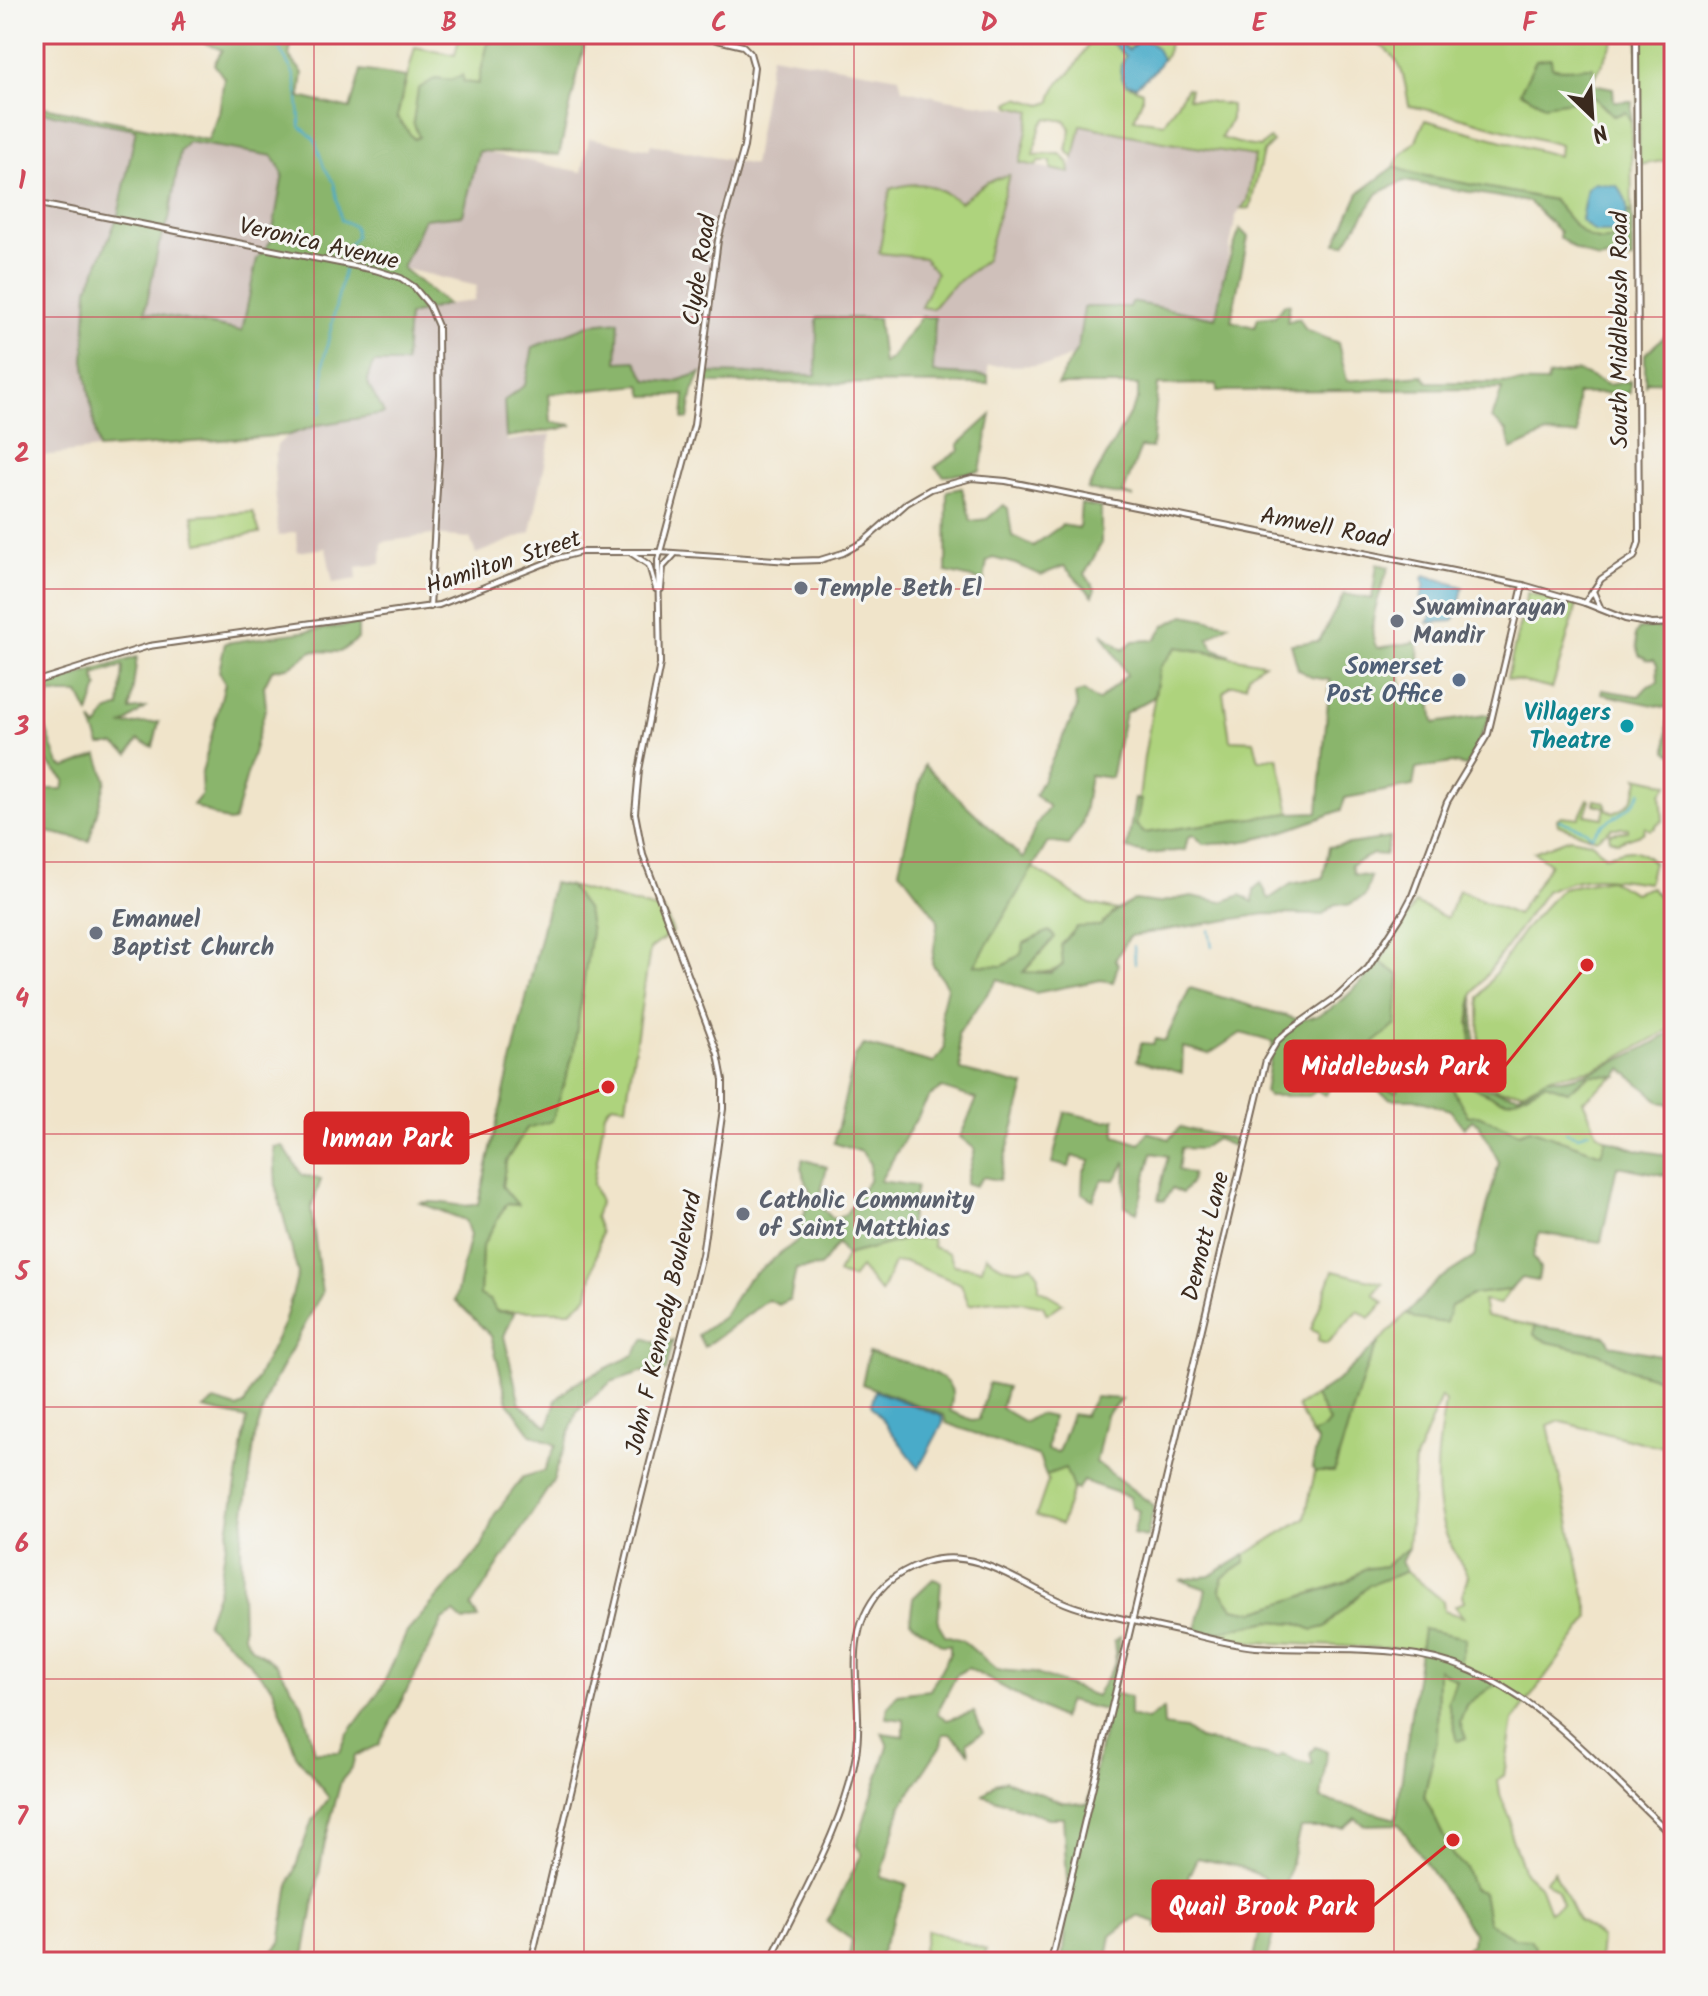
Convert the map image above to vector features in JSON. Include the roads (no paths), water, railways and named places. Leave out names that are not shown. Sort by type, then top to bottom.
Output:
[{"type":"street","name":"Clyde Road","points":[[659,552],[694,425],[718,240],[744,147],[754,67],[750,53],[743,46],[692,34]]},
{"type":"street","name":"South Middlebush Road","points":[[1585,603],[1609,572],[1634,557],[1639,542],[1636,34]]},
{"type":"street","name":"Veronica Avenue","points":[[34,203],[375,270],[401,278],[414,287],[433,312],[439,338],[439,455],[430,607]]},
{"type":"street","name":"Hamilton Street","points":[[34,682],[149,646],[430,607],[464,597],[567,554],[594,550],[790,561],[828,558],[863,542],[921,494],[939,485],[966,479]]},
{"type":"street","name":"Amwell Road","points":[[966,479],[1006,481],[1523,585],[1637,622],[1674,623]]},
{"type":"street","points":[[628,551],[649,565],[659,603]]},
{"type":"street","name":"John F Kennedy Boulevard","points":[[531,1962],[702,1255],[723,1109],[723,1080],[718,1054],[645,859],[637,826],[636,788],[660,664],[659,552]]},
{"type":"street","points":[[659,603],[663,567],[675,555]]},
{"type":"street","name":"Demott Lane","points":[[1051,1962],[1266,1060],[1278,1040],[1338,996],[1368,968],[1402,915],[1418,881],[1439,819],[1488,734],[1523,585]]},
{"type":"street","points":[[1593,590],[1603,610]]},
{"type":"street","points":[[770,1962],[845,1798],[858,1734],[854,1662],[856,1639],[866,1610],[886,1585],[903,1571],[945,1558],[964,1558],[997,1568],[1062,1604],[1235,1645],[1389,1650],[1436,1659],[1471,1671],[1535,1707],[1674,1837]]},
{"type":"water","points":[[1107,34],[1129,50],[1139,40],[1148,41],[1162,60],[1136,86],[1126,84],[1120,70],[1126,56],[1106,38]]},
{"type":"water","points":[[1594,183],[1617,186],[1624,197],[1626,216],[1615,232],[1595,232],[1581,220],[1587,188]]},
{"type":"water","points":[[1425,575],[1463,587],[1458,613],[1453,621],[1427,623],[1432,616],[1421,598]]},
{"type":"water","points":[[875,1391],[942,1416],[943,1423],[919,1468],[871,1405]]},
{"type":"waterway","points":[[277,34],[280,49],[295,80],[300,126],[315,140],[324,167],[334,183],[341,220],[354,226],[356,236],[345,250],[346,258]]},
{"type":"waterway","points":[[319,414],[322,410],[324,359],[344,270]]},
{"type":"waterway","points":[[1559,820],[1592,836],[1630,807],[1641,791]]},
{"type":"waterway","points":[[1209,930],[1212,947]]},
{"type":"waterway","points":[[1134,946],[1135,963]]},
{"type":"waterway","points":[[1566,1132],[1578,1136],[1589,1131]]},
{"type":"place","name":"Temple Beth El","points":[[801,588]]},
{"type":"place","name":"Swaminarayan Mandir","points":[[1397,621]]},
{"type":"place","name":"Somerset Post Office","points":[[1459,680]]},
{"type":"place","name":"Villagers Theatre","points":[[1627,726]]},
{"type":"place","name":"Emanuel Baptist Church","points":[[96,933]]},
{"type":"place","name":"Middlebush Park","points":[[1587,965]]},
{"type":"place","name":"Inman Park","points":[[608,1087]]},
{"type":"place","name":"Catholic Community of Saint Matthias","points":[[743,1214]]},
{"type":"place","name":"Quail Brook Park","points":[[1453,1840]]}]
